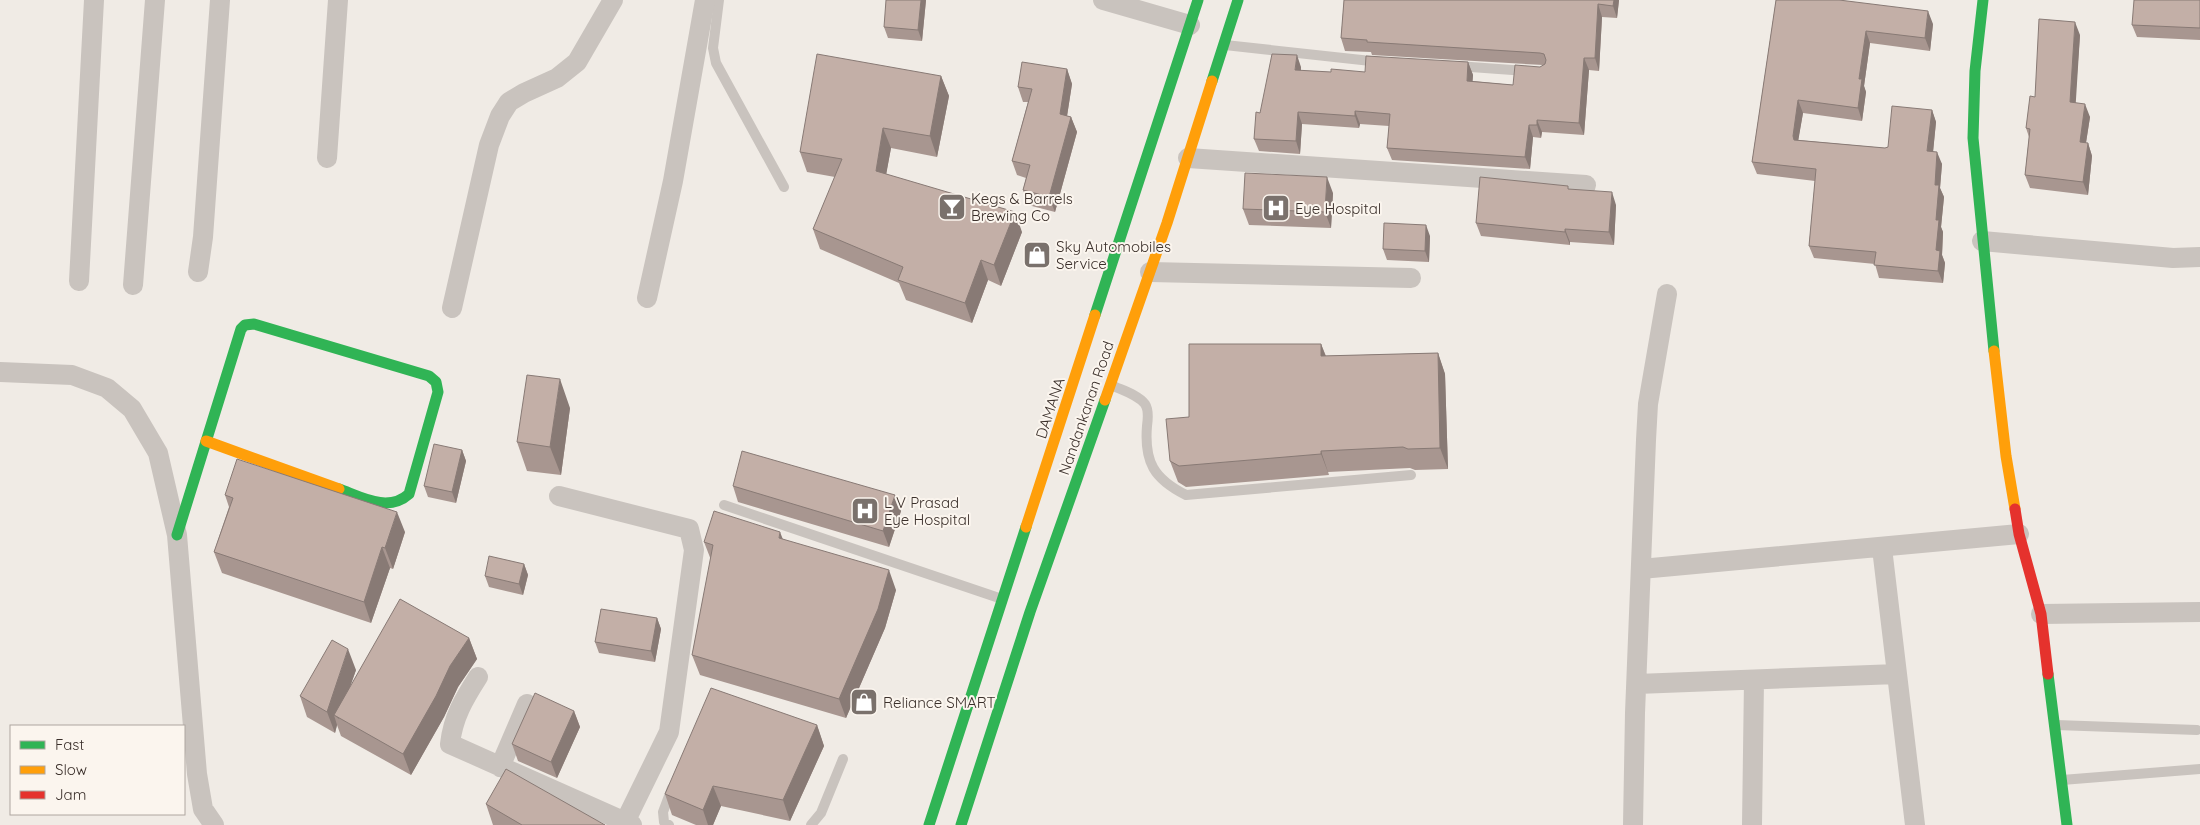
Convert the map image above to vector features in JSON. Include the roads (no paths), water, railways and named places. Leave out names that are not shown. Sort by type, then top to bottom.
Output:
[{"type":"main road","name":"DAMANA","points":[[929,825],[1004,600],[1198,0]]},
{"type":"main road","name":"Nandankanan Road","points":[[961,825],[1030,612],[1150,272],[1238,0]]},
{"type":"main road","points":[[1983,0],[1975,71],[1973,138],[1982,242],[2006,456],[2019,534],[2041,614],[2067,825]]},
{"type":"main road","points":[[177,535],[241,329],[245,325],[254,324],[429,376],[435,379],[438,384],[438,392],[410,494],[401,502],[389,504],[376,502],[206,442]]},
{"type":"street","points":[[79,281],[94,0]]},
{"type":"street","points":[[133,285],[155,0]]},
{"type":"street","points":[[198,272],[203,237],[220,0]]},
{"type":"street","points":[[327,158],[338,0]]},
{"type":"street","points":[[452,308],[489,145],[500,116],[509,102],[558,78],[577,62],[613,0]]},
{"type":"street","points":[[646,298],[672,181],[705,0]]},
{"type":"street","points":[[1103,0],[1190,25]]},
{"type":"street","points":[[1188,158],[1586,185]]},
{"type":"street","points":[[1982,242],[2173,258],[2200,257]]},
{"type":"street","points":[[1150,272],[1411,278]]},
{"type":"street","points":[[1633,825],[1648,404],[1667,294]]},
{"type":"street","points":[[0,372],[72,375],[107,388],[132,409],[158,453],[177,535],[198,774],[203,808],[214,825]]},
{"type":"street","points":[[478,677],[458,709],[452,727],[450,744],[628,823],[669,732],[694,550],[689,529],[560,496]]},
{"type":"street","points":[[1641,569],[2019,534]]},
{"type":"street","points":[[1882,548],[1915,825]]},
{"type":"street","points":[[2041,614],[2200,612]]},
{"type":"street","points":[[1637,684],[1897,674]]},
{"type":"street","points":[[1752,825],[1754,680]]},
{"type":"street","points":[[500,767],[526,704]]},
{"type":"lane","points":[[719,0],[714,48],[716,62],[784,187]]},
{"type":"lane","points":[[1224,45],[1292,54],[1391,62]]},
{"type":"lane","points":[[1448,66],[1535,71]]},
{"type":"lane","points":[[1110,385],[1140,399],[1146,406],[1148,416],[1146,439],[1150,464],[1167,485],[1186,495],[1411,475]]},
{"type":"lane","points":[[724,505],[1004,600]]},
{"type":"lane","points":[[2055,725],[2198,730]]},
{"type":"lane","points":[[811,825],[821,813],[843,759]]},
{"type":"lane","points":[[2062,780],[2200,770]]},
{"type":"lane","points":[[669,825],[664,822],[663,812],[678,776]]},
{"type":"place","name":"Kegs & Barrels Brewing Co","points":[[952,207]]},
{"type":"place","name":"Eye Hospital","points":[[1276,208]]},
{"type":"place","name":"Sky Automobiles Service","points":[[1037,255]]},
{"type":"place","name":"L V Prasad Eye Hospital","points":[[865,511]]},
{"type":"place","name":"Reliance SMART","points":[[864,702]]}]
